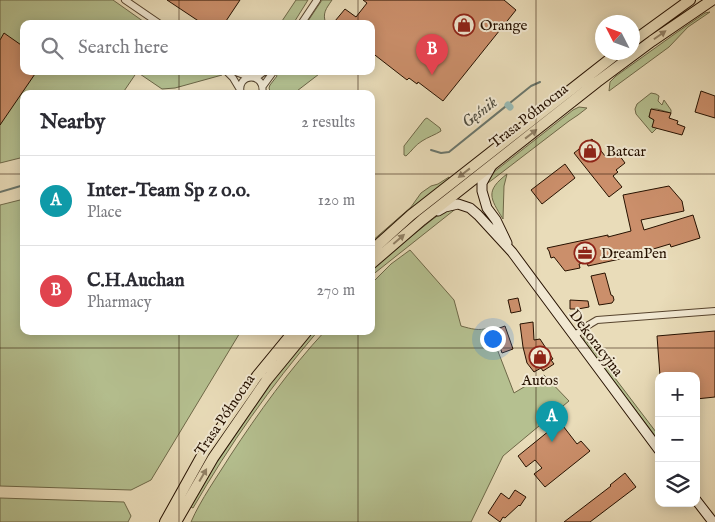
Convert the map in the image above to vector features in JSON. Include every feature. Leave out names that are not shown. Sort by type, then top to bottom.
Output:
[{"type":"main road","points":[[640,36],[690,0]]},
{"type":"main road","name":"Trasa Północna","points":[[375,261],[422,220],[632,55],[712,0]]},
{"type":"main road","name":"Trasa Północna","points":[[375,247],[412,215],[609,60]]},
{"type":"main road","name":"Trasa Północna","points":[[165,522],[204,452],[257,376],[291,335]]},
{"type":"main road","name":"Trasa Północna","points":[[176,522],[213,458],[266,381],[304,335]]},
{"type":"street","points":[[125,0],[154,20]]},
{"type":"street","points":[[304,20],[317,0]]},
{"type":"street","points":[[230,75],[239,90]]},
{"type":"street","points":[[244,75],[259,80],[263,90]]},
{"type":"street","points":[[240,90],[242,81],[258,75]]},
{"type":"street","points":[[264,90],[272,75]]},
{"type":"street","name":"Dekoracyjna","points":[[493,164],[482,184],[483,197],[487,208],[496,220],[512,252]]},
{"type":"street","name":"Dekoracyjna","points":[[422,220],[445,207],[458,204],[466,205],[478,215],[512,252],[655,445]]},
{"type":"street","points":[[574,336],[597,320],[715,311]]},
{"type":"street","points":[[700,505],[713,522]]},
{"type":"green space","points":[[0,0],[113,0],[141,20],[20,20],[20,75],[135,75],[125,90],[20,90],[20,158],[0,163]]},
{"type":"green space","points":[[296,0],[308,0],[296,20],[283,20]]},
{"type":"green space","points":[[322,0],[332,0],[326,9],[325,20],[309,20]]},
{"type":"green space","points":[[710,12],[688,27],[669,47],[609,91],[610,82],[616,76],[705,13]]},
{"type":"green space","points":[[141,75],[222,75],[175,88],[162,89]]},
{"type":"green space","points":[[318,75],[298,90],[270,90],[270,85],[277,76]]},
{"type":"green space","points":[[651,93],[659,96],[658,101],[662,105],[664,100],[671,110],[671,113],[651,109],[649,117],[654,120],[657,128],[652,133],[636,114],[635,109],[637,104]]},
{"type":"green space","points":[[579,107],[587,108],[485,185],[494,172]]},
{"type":"green space","points":[[427,118],[440,128],[441,131],[424,140],[406,156],[404,155],[404,146]]},
{"type":"green space","points":[[507,174],[504,186],[503,219],[495,206],[492,195],[495,185]]},
{"type":"green space","points":[[449,177],[450,180],[375,243],[375,238],[411,207],[421,193],[431,186]]},
{"type":"green space","points":[[20,200],[20,335],[239,335],[151,480],[131,490],[0,486],[0,205]]},
{"type":"green space","points":[[458,207],[375,273],[375,265],[440,214]]},
{"type":"green space","points":[[410,250],[454,300],[461,326],[475,329],[489,328],[514,393],[544,375],[569,401],[503,456],[471,522],[191,522],[209,488],[252,423],[287,376],[322,335],[375,335],[375,280],[391,264]]},
{"type":"green space","points":[[308,335],[315,335],[251,416],[193,508],[189,506],[201,484],[262,392]]},
{"type":"green space","points":[[583,336],[655,431],[655,436],[585,343]]},
{"type":"green space","points":[[0,498],[124,502],[131,516],[128,522],[0,522]]},
{"type":"building","points":[[167,0],[240,0],[227,20],[197,20]]},
{"type":"building","points":[[363,0],[504,0],[516,10],[443,101],[418,82],[417,84],[409,78],[407,80],[375,55],[375,20],[336,20],[345,9],[356,17],[367,3]]},
{"type":"building","points":[[4,33],[20,44],[20,75],[34,75],[24,90],[20,90],[20,96],[0,125],[0,40]]},
{"type":"building","points":[[701,91],[715,96],[715,118],[695,112]]},
{"type":"building","points":[[651,109],[671,113],[669,118],[678,121],[677,124],[685,127],[682,135],[652,127],[654,120],[649,117]]},
{"type":"building","points":[[592,139],[605,156],[614,148],[625,163],[616,170],[618,172],[613,176],[622,187],[609,197],[574,153]]},
{"type":"building","points":[[565,164],[575,178],[542,204],[531,190]]},
{"type":"building","points":[[669,186],[682,201],[684,211],[641,220],[644,230],[693,215],[700,238],[671,247],[670,244],[620,259],[588,266],[587,262],[579,264],[580,268],[565,271],[554,257],[551,258],[547,248],[631,231],[623,195]]},
{"type":"building","points":[[605,273],[614,300],[612,303],[599,305],[591,276]]},
{"type":"building","points":[[518,298],[521,311],[511,313],[508,300]]},
{"type":"building","points":[[570,300],[588,301],[589,307],[570,309]]},
{"type":"building","points":[[533,322],[534,340],[540,339],[553,359],[551,360],[554,364],[543,371],[541,368],[534,372],[527,363],[520,324]]},
{"type":"building","points":[[505,326],[513,349],[502,353],[494,330]]},
{"type":"building","points":[[715,331],[715,397],[700,399],[700,372],[660,372],[657,336]]},
{"type":"building","points":[[560,422],[577,444],[581,441],[590,451],[545,487],[534,474],[542,468],[535,460],[526,467],[518,456]]},
{"type":"building","points":[[625,473],[636,487],[590,522],[564,522],[611,486]]},
{"type":"building","points":[[515,490],[526,497],[520,506],[505,518],[503,517],[500,522],[488,513],[501,493],[509,499]]},
{"type":"waterway","name":"Gęśnik","points":[[431,150],[441,153],[449,152],[531,86],[540,82]]},
{"type":"waterway","name":"Gęśnik","points":[[0,192],[20,186]]},
{"type":"place","name":"Orange","points":[[464,25]]},
{"type":"place","name":"C.H.Auchan","points":[[432,75]]},
{"type":"place","name":"Batcar","points":[[590,151]]},
{"type":"place","name":"DreamPen","points":[[585,253]]},
{"type":"place","name":"Autos","points":[[540,357]]},
{"type":"place","name":"Inter-Team Sp z o.o.","points":[[552,442]]}]
